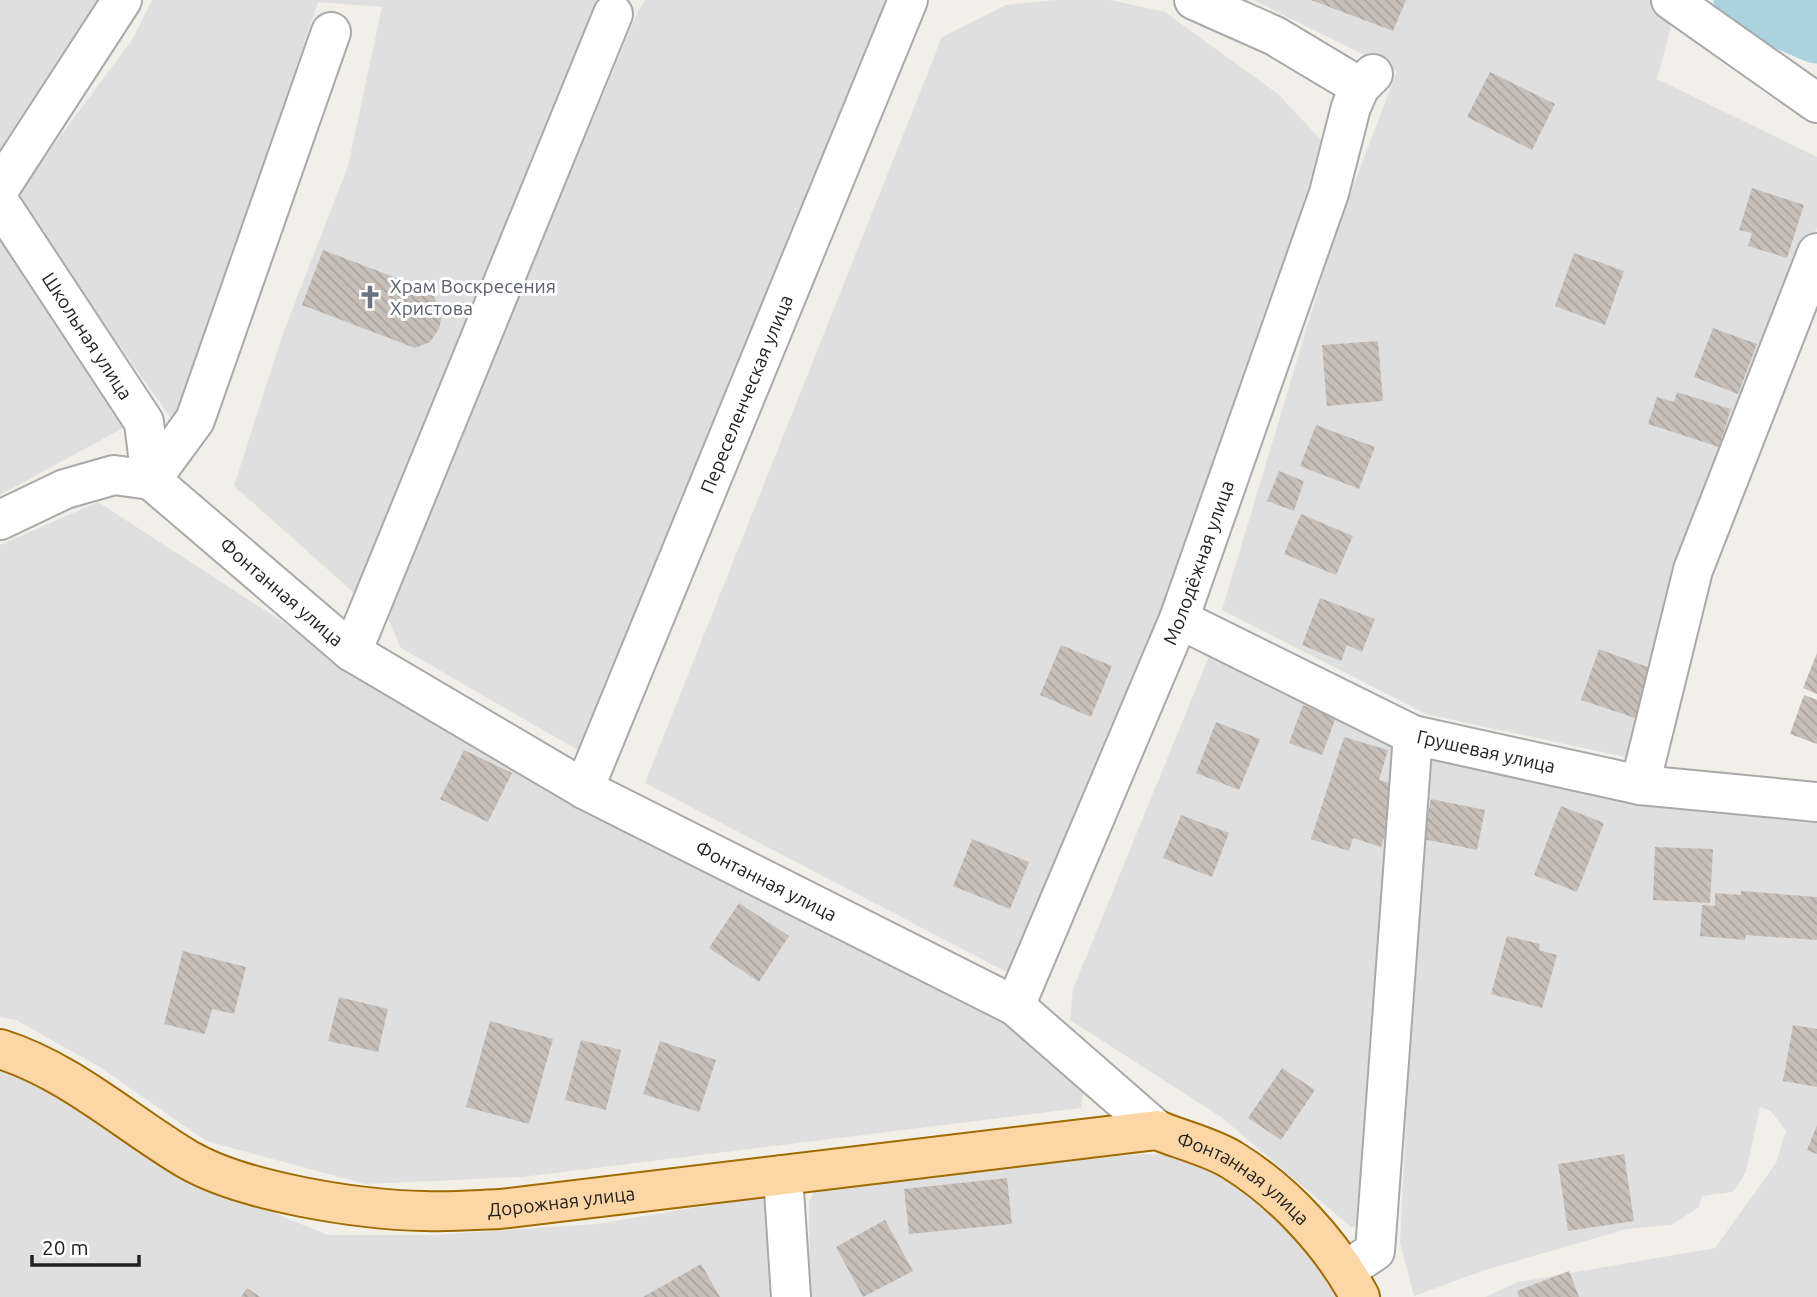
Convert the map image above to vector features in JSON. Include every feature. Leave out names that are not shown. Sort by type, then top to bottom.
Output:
[{"type":"main road","name":"Дорожная улица","points":[[0,1049],[64,1077],[190,1161],[251,1185],[346,1203],[425,1212],[499,1209],[1157,1130]]},
{"type":"main road","name":"Фонтанная улица","points":[[1157,1130],[1231,1160],[1287,1203],[1353,1283]]},
{"type":"street","points":[[0,188],[122,0]]},
{"type":"street","name":"Переселенческая улица","points":[[584,789],[908,0]]},
{"type":"street","name":"Молодёжная улица","points":[[1015,1006],[1179,619],[1329,192],[1361,90],[1275,36],[1194,0]]},
{"type":"street","points":[[1671,0],[1817,103]]},
{"type":"street","points":[[352,652],[613,14]]},
{"type":"street","points":[[0,520],[65,489],[114,475],[151,480],[195,420],[331,32]]},
{"type":"street","name":"Школьная улица","points":[[0,203],[144,422],[151,480]]},
{"type":"street","points":[[1640,785],[1693,570],[1817,253]]},
{"type":"street","name":"Фонтанная улица","points":[[151,480],[352,652],[584,789],[1015,1006],[1157,1130]]},
{"type":"street","name":"Грушевая улица","points":[[1179,619],[1413,735],[1640,785],[1817,802]]},
{"type":"street","points":[[1353,1283],[1375,1251],[1413,735]]},
{"type":"street","points":[[783,1175],[791,1297]]},
{"type":"shaded area","points":[[0,0],[106,0],[0,159]]},
{"type":"shaded area","points":[[152,0],[601,0],[362,600],[234,486],[282,336],[348,166],[382,7],[318,2],[176,425],[14,198],[132,40]]},
{"type":"shaded area","points":[[646,0],[895,0],[583,753],[401,648],[386,614],[638,11]]},
{"type":"shaded area","points":[[1055,0],[1110,0],[1165,12],[1278,94],[1323,142],[1182,572],[1014,976],[645,783],[942,37],[1006,5]]},
{"type":"shaded area","points":[[1253,0],[1654,0],[1675,12],[1657,79],[1817,157],[1817,227],[1680,560],[1634,759],[1426,714],[1222,610],[1335,234],[1397,71]]},
{"type":"shaded area","points":[[0,236],[134,422],[0,495]]},
{"type":"shaded area","points":[[98,502],[343,661],[1016,1023],[1085,1083],[1081,1108],[522,1177],[365,1184],[206,1141],[100,1067],[16,1020],[0,1017],[0,545]]},
{"type":"shaded area","points":[[1212,649],[1402,742],[1370,1219],[1352,1228],[1221,1117],[1070,1020],[1073,989]]},
{"type":"shaded area","points":[[1424,751],[1702,807],[1817,822],[1817,1297],[1485,1297],[1518,1282],[1715,1248],[1776,1163],[1786,1131],[1771,1111],[1760,1107],[1746,1172],[1733,1192],[1702,1196],[1699,1207],[1671,1225],[1627,1229],[1485,1270],[1414,1296],[1400,1243]]},
{"type":"shaded area","points":[[0,1066],[49,1084],[197,1181],[328,1235],[434,1235],[596,1224],[772,1195],[775,1297],[0,1297]]},
{"type":"shaded area","points":[[1146,1154],[1197,1156],[1256,1191],[1317,1264],[1337,1297],[810,1297],[809,1202],[817,1186],[864,1178]]},
{"type":"building","points":[[1311,0],[1406,0],[1393,31]]},
{"type":"building","points":[[1490,72],[1555,104],[1532,150],[1467,117]]},
{"type":"building","points":[[1752,188],[1804,205],[1787,258],[1748,246],[1752,233],[1739,230]]},
{"type":"building","name":"Храм Воскресения Христова","points":[[323,250],[431,291],[442,314],[439,329],[430,342],[415,348],[302,305]]},
{"type":"building","points":[[1574,253],[1624,271],[1605,325],[1555,306]]},
{"type":"building","points":[[1713,328],[1757,344],[1738,394],[1694,377]]},
{"type":"building","points":[[1378,341],[1383,401],[1327,406],[1322,345]]},
{"type":"building","points":[[1677,392],[1731,409],[1719,447],[1648,424],[1657,397],[1674,402]]},
{"type":"building","points":[[1316,425],[1375,447],[1359,489],[1300,466]]},
{"type":"building","points":[[1279,471],[1304,481],[1294,511],[1267,501]]},
{"type":"building","points":[[1301,514],[1353,536],[1336,575],[1284,554]]},
{"type":"building","points":[[1320,598],[1375,619],[1362,652],[1347,645],[1341,661],[1302,645]]},
{"type":"building","points":[[1061,645],[1112,666],[1091,717],[1040,695]]},
{"type":"building","points":[[1599,649],[1653,669],[1635,718],[1581,700]]},
{"type":"building","points":[[1817,653],[1817,694],[1803,688]]},
{"type":"building","points":[[1804,695],[1817,700],[1817,744],[1790,734]]},
{"type":"building","points":[[1303,705],[1336,717],[1322,755],[1289,743]]},
{"type":"building","points":[[1216,722],[1260,739],[1239,790],[1196,773]]},
{"type":"building","points":[[1344,737],[1388,750],[1379,780],[1400,786],[1381,847],[1353,838],[1349,851],[1311,839]]},
{"type":"building","points":[[464,750],[512,773],[488,822],[440,799]]},
{"type":"building","points":[[1431,799],[1485,810],[1477,850],[1423,839]]},
{"type":"building","points":[[1561,806],[1604,823],[1577,892],[1534,875]]},
{"type":"building","points":[[1181,815],[1229,833],[1212,877],[1163,858]]},
{"type":"building","points":[[972,839],[1029,862],[1010,909],[953,886]]},
{"type":"building","points":[[1655,847],[1713,849],[1710,903],[1653,900]]},
{"type":"building","points":[[1741,891],[1817,897],[1817,940],[1746,935],[1745,940],[1700,936],[1702,905],[1715,906],[1715,893],[1741,895]]},
{"type":"building","points":[[739,903],[789,936],[759,982],[709,948]]},
{"type":"building","points":[[1507,936],[1540,944],[1539,950],[1557,955],[1542,1008],[1491,994]]},
{"type":"building","points":[[183,951],[246,967],[234,1014],[212,1009],[205,1034],[164,1024]]},
{"type":"building","points":[[339,997],[388,1009],[378,1052],[328,1041]]},
{"type":"building","points":[[490,1021],[553,1039],[529,1124],[466,1107]]},
{"type":"building","points":[[1793,1025],[1817,1029],[1817,1087],[1783,1081]]},
{"type":"building","points":[[581,1040],[621,1050],[606,1110],[565,1100]]},
{"type":"building","points":[[660,1041],[716,1060],[699,1112],[643,1094]]},
{"type":"building","points":[[1282,1068],[1315,1090],[1281,1140],[1248,1118]]},
{"type":"building","points":[[1817,1125],[1817,1154],[1807,1150]]},
{"type":"building","points":[[1624,1154],[1634,1221],[1568,1231],[1558,1164]]},
{"type":"building","points":[[1007,1178],[1012,1224],[909,1234],[904,1189]]},
{"type":"building","points":[[885,1220],[913,1271],[863,1297],[836,1247]]},
{"type":"building","points":[[701,1264],[720,1297],[643,1297]]},
{"type":"building","points":[[1569,1271],[1579,1297],[1519,1297],[1517,1291]]},
{"type":"building","points":[[247,1288],[260,1297],[241,1297]]},
{"type":"waterway","points":[[1745,0],[1817,32]]},
{"type":"place","name":"Храм Воскресения Христова","points":[[370,297]]}]
